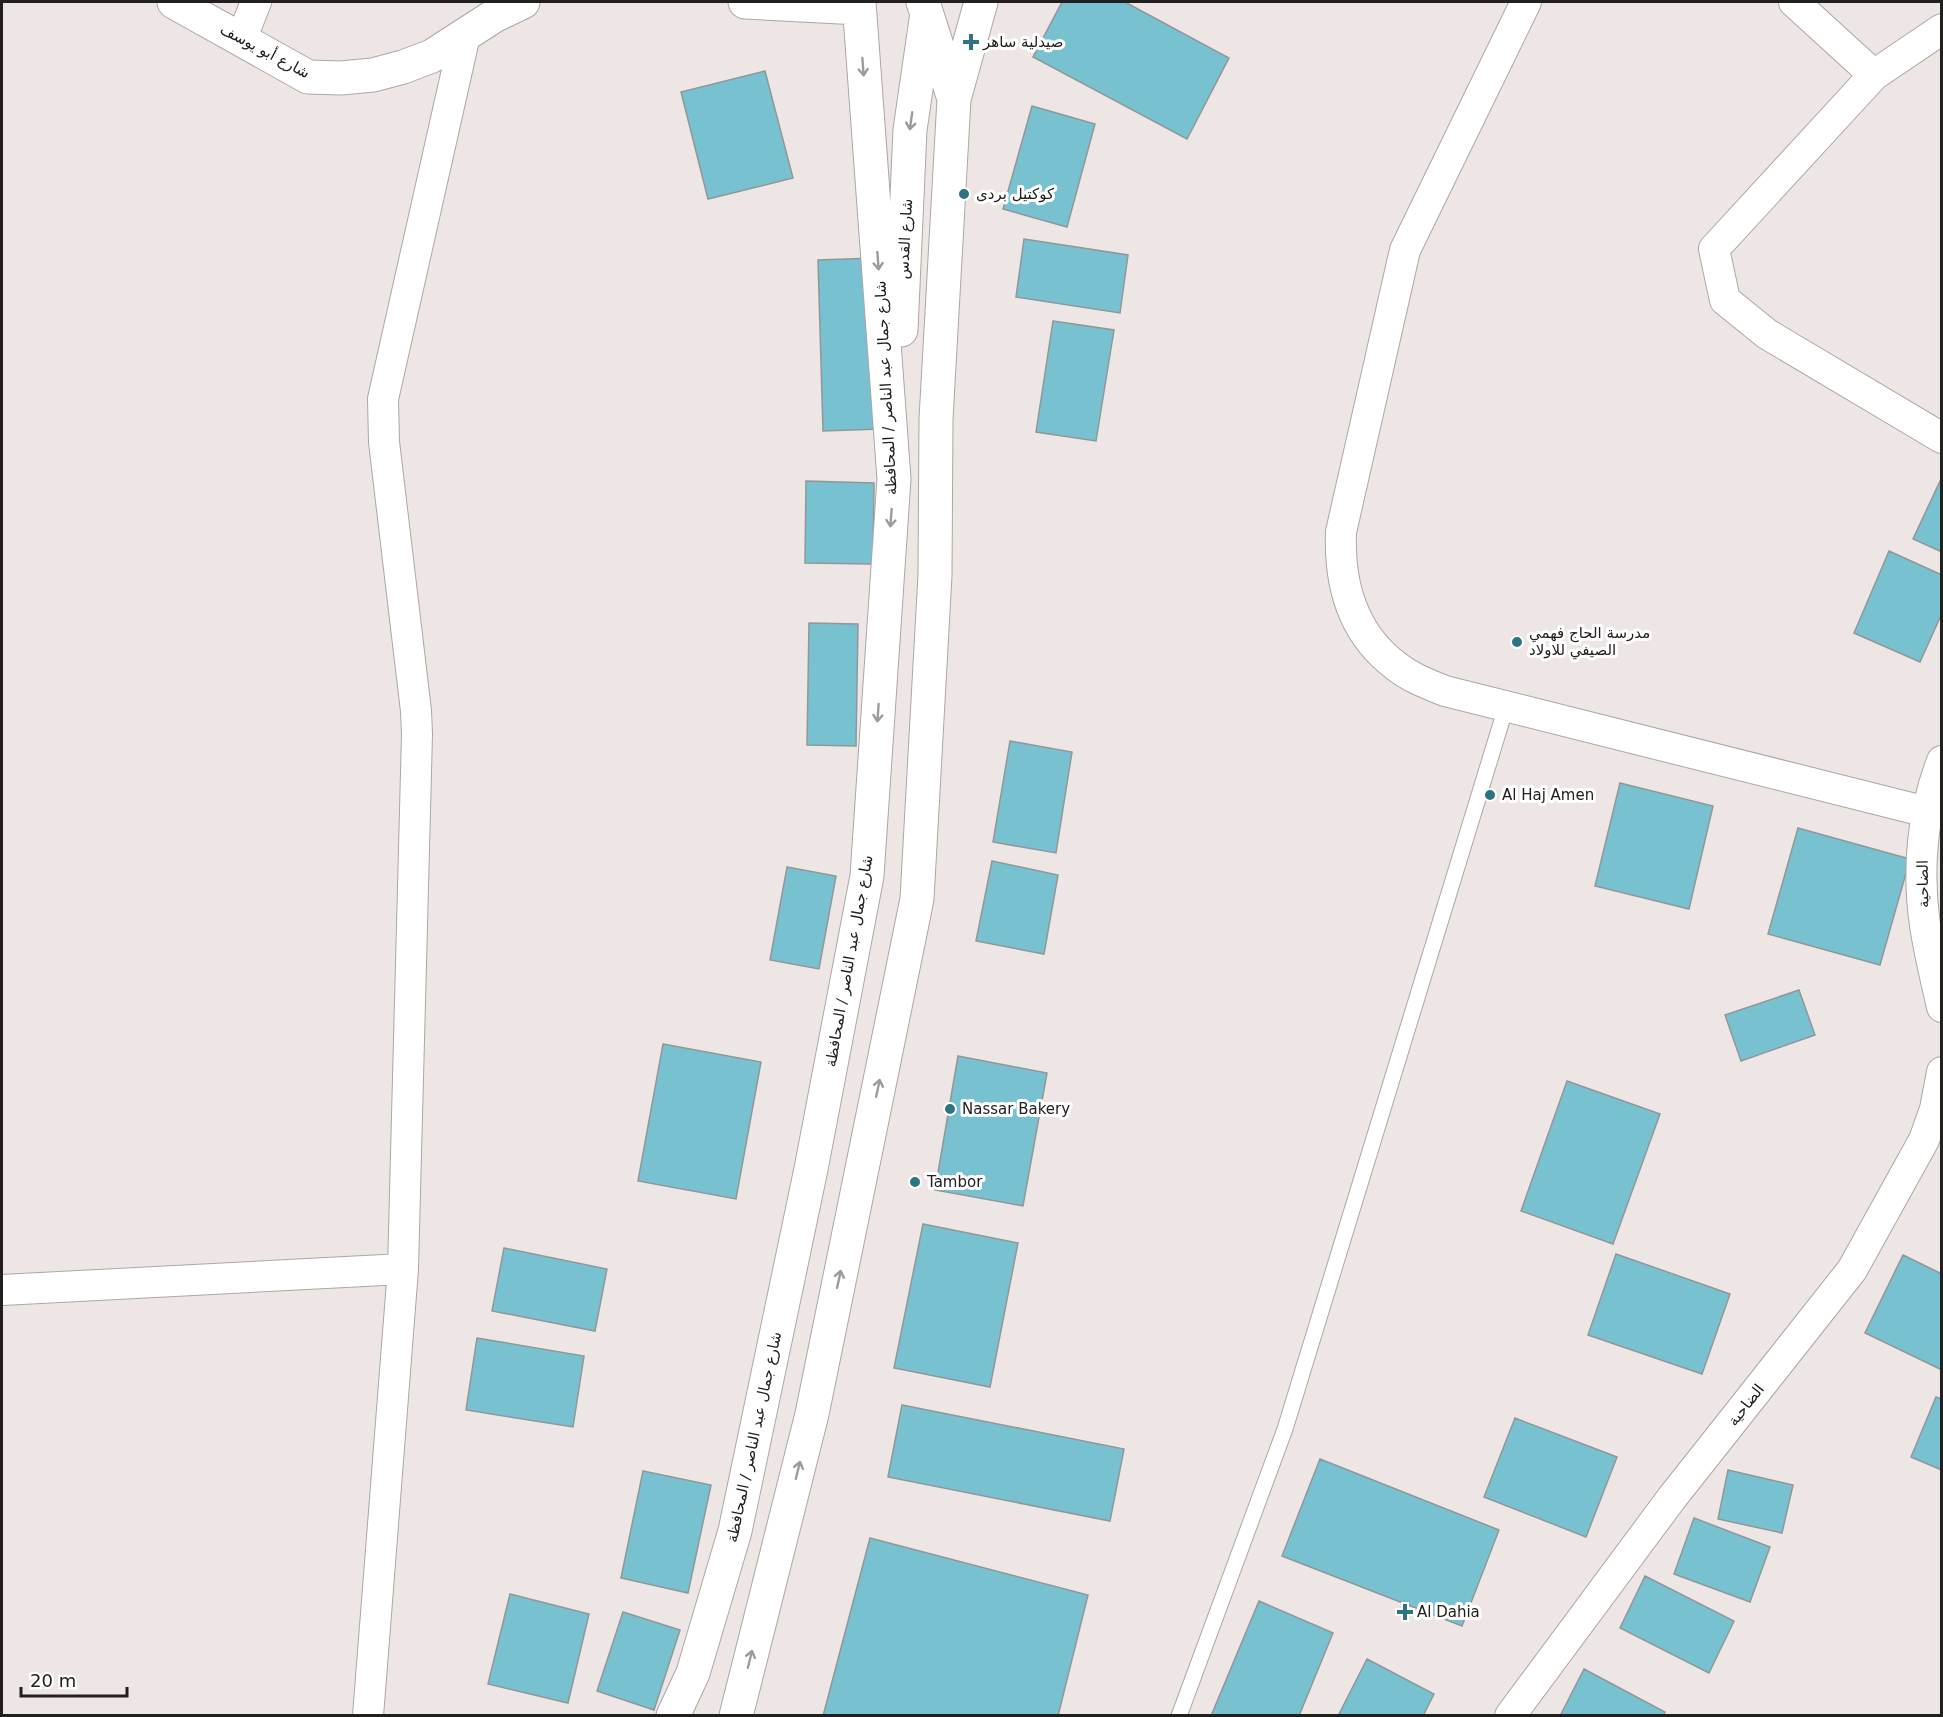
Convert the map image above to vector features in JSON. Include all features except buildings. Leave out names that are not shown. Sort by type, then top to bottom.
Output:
[{"type":"main road","name":"شارع أبو يوسف","points":[[174,2],[308,77],[341,78],[373,75],[403,68],[432,56],[465,35],[494,9],[523,2]]},
{"type":"main road","points":[[745,2],[859,5]]},
{"type":"main road","points":[[736,1716],[812,1414],[917,899],[935,575],[936,419],[954,99],[981,2]]},
{"type":"main road","name":"شارع جمال عبد الناصر / المحافظة","points":[[673,1716],[693,1673],[735,1531],[811,1169],[867,876],[894,479],[859,5]]},
{"type":"main road","points":[[930,13],[954,99]]},
{"type":"main road","name":"شارع القدس","points":[[894,479],[910,130],[930,13]]},
{"type":"street","points":[[241,40],[256,2]]},
{"type":"street","points":[[1526,2],[1405,250],[1341,532],[1340,557],[1343,582],[1350,606],[1377,649],[1417,680],[1445,691],[1928,812]]},
{"type":"street","points":[[1794,2],[1874,75]]},
{"type":"street","points":[[1941,29],[1874,75],[1714,249],[1725,300],[1767,334],[1941,438]]},
{"type":"street","points":[[368,1716],[403,1269],[417,735],[384,442],[383,399],[465,35]]},
{"type":"street","name":"الضاحية","points":[[1941,760],[1928,812],[1923,846],[1922,886],[1925,925],[1941,1007]]},
{"type":"street","name":"الضاحية","points":[[1510,1716],[1671,1499],[1852,1270],[1924,1140],[1935,1109],[1941,1072]]},
{"type":"street","points":[[2,1290],[403,1269]]},
{"type":"lane","points":[[1179,1716],[1285,1429],[1506,707]]},
{"type":"place","name":"صيدلية ساهر","points":[[971,42]]},
{"type":"place","name":"كوكتيل بردى","points":[[964,194]]},
{"type":"place","name":"مدرسة الحاج فهمي الصيفي للاولاد","points":[[1517,642]]},
{"type":"place","name":"Al Haj Amen","points":[[1490,795]]},
{"type":"place","name":"Nassar Bakery","points":[[950,1109]]},
{"type":"place","name":"Tambor","points":[[915,1182]]},
{"type":"place","name":"Al Dahia","points":[[1405,1612]]}]
